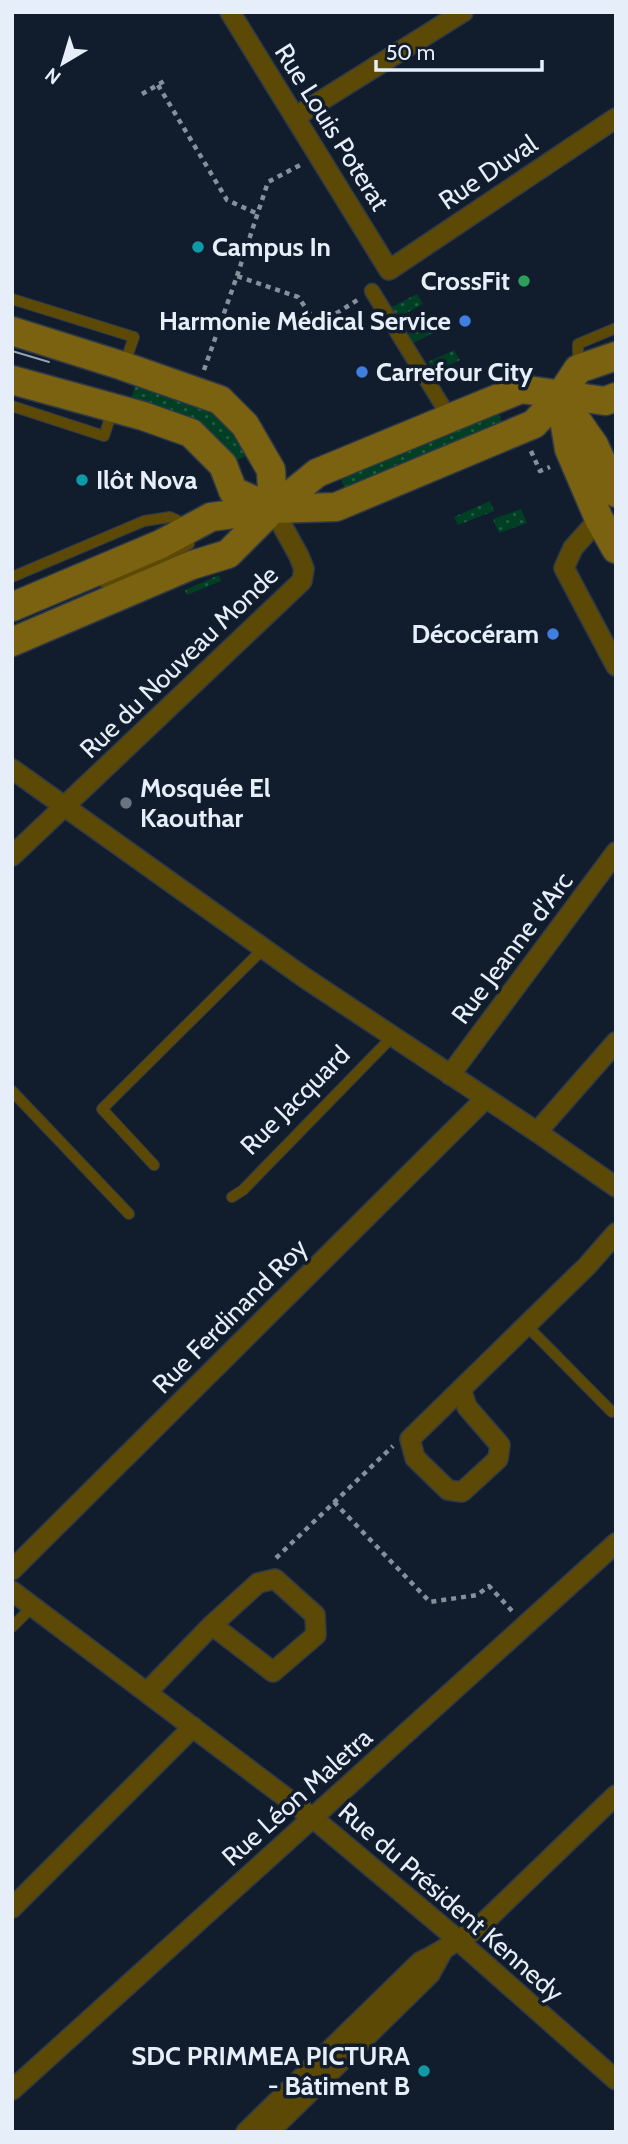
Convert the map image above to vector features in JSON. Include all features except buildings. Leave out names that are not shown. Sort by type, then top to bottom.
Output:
[{"type":"main road","points":[[12,331],[220,400],[245,425],[271,470],[273,509]]},
{"type":"main road","points":[[12,607],[161,544],[195,533],[211,517],[273,509],[336,507],[534,424],[560,396],[578,369],[616,356]]},
{"type":"main road","points":[[102,405],[113,363]]},
{"type":"main road","points":[[12,380],[191,433],[223,465],[233,491],[273,509]]},
{"type":"main road","points":[[12,642],[192,565],[228,554],[273,509],[317,472],[521,389],[605,401],[616,397]]},
{"type":"main road","points":[[560,396],[594,444],[616,493]]},
{"type":"main road","points":[[560,396],[569,449],[608,513],[616,549]]},
{"type":"street","name":"Rue Louis Poterat","points":[[230,12],[389,270]]},
{"type":"street","points":[[295,117],[463,12]]},
{"type":"street","name":"Rue Duval","points":[[389,270],[616,118]]},
{"type":"street","points":[[372,291],[450,418]]},
{"type":"street","name":"Rue du Nouveau Monde","points":[[65,807],[302,581],[304,569],[299,556],[273,509]]},
{"type":"street","points":[[608,513],[573,548],[564,568],[616,666]]},
{"type":"street","name":"Rue Jacquard","points":[[12,769],[305,978],[616,1187]]},
{"type":"street","points":[[12,856],[65,807]]},
{"type":"street","name":"Rue Jeanne d'Arc","points":[[450,1075],[616,852]]},
{"type":"street","points":[[537,1132],[616,1042]]},
{"type":"street","name":"Rue Ferdinand Roy","points":[[12,1570],[485,1099]]},
{"type":"street","points":[[461,1389],[467,1407],[500,1445],[498,1459],[462,1492],[448,1490],[415,1458],[410,1439],[526,1325],[587,1266],[616,1233]]},
{"type":"street","name":"Rue Léon Maletra","points":[[12,2090],[616,1544]]},
{"type":"street","points":[[147,1692],[212,1625],[258,1583],[275,1579],[315,1615],[316,1635],[273,1672],[212,1625]]},
{"type":"street","name":"Rue du Président Kennedy","points":[[12,1591],[313,1818],[449,1946],[616,2080]]},
{"type":"street","points":[[12,1908],[193,1727]]},
{"type":"street","points":[[246,2132],[420,1962],[478,1928],[616,1795]]},
{"type":"street","points":[[269,2132],[430,1974],[449,1946]]},
{"type":"lane","points":[[12,299],[134,337],[113,363]]},
{"type":"lane","points":[[578,369],[578,344],[616,328]]},
{"type":"lane","points":[[12,406],[104,436],[102,405]]},
{"type":"lane","points":[[228,525],[273,509]]},
{"type":"lane","points":[[12,577],[144,521],[170,517],[195,533],[167,557],[90,589]]},
{"type":"lane","points":[[154,1165],[102,1108],[264,948]]},
{"type":"lane","name":"Rue Jacquard","points":[[232,1198],[243,1190],[393,1037]]},
{"type":"lane","points":[[12,1091],[129,1214]]},
{"type":"lane","points":[[526,1325],[612,1412]]},
{"type":"lane","points":[[12,1627],[33,1606]]},
{"type":"path","points":[[142,94],[166,80]]},
{"type":"path","points":[[158,85],[227,200],[258,214]]},
{"type":"path","points":[[196,391],[268,182],[318,155]]},
{"type":"path","points":[[237,276],[298,297],[318,325],[372,291]]},
{"type":"path","points":[[268,1580],[276,1558],[391,1447],[410,1439]]},
{"type":"path","points":[[334,1502],[430,1602],[477,1595],[489,1586],[525,1625]]},
{"type":"green space","points":[[417,294],[423,304],[397,318],[390,308]]},
{"type":"green space","points":[[434,320],[440,330],[413,343],[406,334]]},
{"type":"green space","points":[[454,350],[460,360],[434,372],[428,362]]},
{"type":"green space","points":[[135,386],[209,409],[233,430],[248,455],[235,461],[221,441],[207,429],[130,403]]},
{"type":"green space","points":[[498,412],[502,423],[345,489],[340,477]]},
{"type":"green space","points":[[490,501],[494,511],[458,525],[454,517]]},
{"type":"green space","points":[[521,509],[527,523],[499,533],[493,519]]},
{"type":"green space","points":[[219,575],[221,581],[187,595],[185,590]]},
{"type":"tram line","points":[[12,351],[49,362]]},
{"type":"place","name":"Campus In","points":[[198,247]]},
{"type":"place","name":"CrossFit","points":[[524,281]]},
{"type":"place","name":"Harmonie Médical Service","points":[[465,321]]},
{"type":"place","name":"Carrefour City","points":[[362,372]]},
{"type":"place","name":"Ilôt Nova","points":[[82,480]]},
{"type":"place","name":"Décocéram","points":[[553,634]]},
{"type":"place","name":"Mosquée El Kaouthar","points":[[126,803]]},
{"type":"place","name":"SDC PRIMMEA PICTURA - Bâtiment B","points":[[424,2071]]}]
